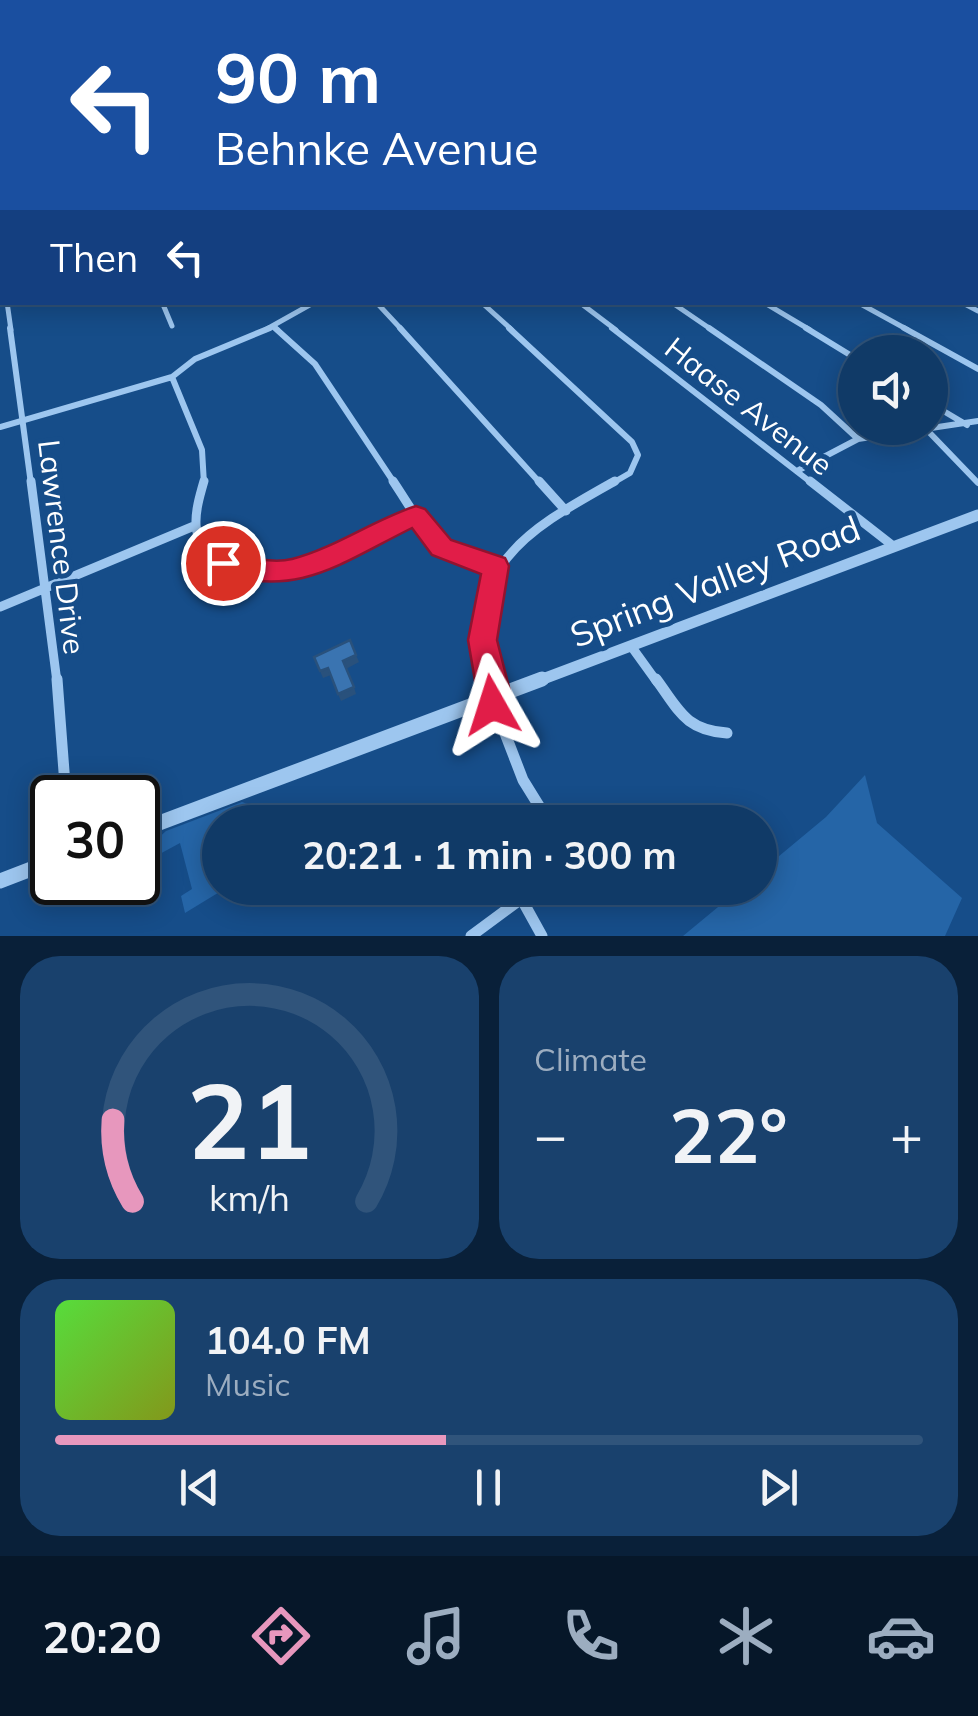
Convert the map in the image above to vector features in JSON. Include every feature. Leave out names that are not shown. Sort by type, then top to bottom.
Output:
[{"type":"street","name":"Lawrence Drive","points":[[7,305],[64,736],[65,775]]},
{"type":"street","points":[[163,305],[172,326]]},
{"type":"street","points":[[299,305],[305,308]]},
{"type":"street","points":[[0,427],[172,377],[195,358],[274,326],[310,305]]},
{"type":"street","points":[[379,305],[566,510]]},
{"type":"street","points":[[484,305],[636,448],[638,462],[630,473],[519,539],[496,566],[482,640],[493,696],[523,780],[538,805]]},
{"type":"street","name":"Haase Avenue","points":[[583,305],[892,546]]},
{"type":"street","points":[[675,305],[838,421]]},
{"type":"street","points":[[768,305],[838,348]]},
{"type":"street","points":[[862,305],[978,368]]},
{"type":"street","points":[[274,326],[316,364],[416,516],[442,547],[466,560],[496,566]]},
{"type":"street","points":[[172,377],[206,467],[194,526],[204,547],[223,563],[269,573],[304,567],[416,516]]},
{"type":"street","points":[[948,413],[967,425]]},
{"type":"street","points":[[948,427],[978,421]]},
{"type":"street","points":[[796,471],[846,445]]},
{"type":"street","points":[[942,445],[978,482]]},
{"type":"street","name":"Spring Valley Road","points":[[160,823],[978,516]]},
{"type":"street","points":[[0,607],[194,526]]},
{"type":"street","points":[[631,646],[686,720],[702,731],[727,733]]},
{"type":"street","points":[[0,881],[30,869]]},
{"type":"street","points":[[471,936],[513,905]]},
{"type":"street","points":[[526,905],[542,936]]},
{"type":"shaded area","points":[[865,775],[877,823],[962,898],[945,936],[683,936],[720,905],[777,905],[777,858],[826,817]]},
{"type":"shaded area","points":[[202,817],[202,903],[185,913],[181,896],[192,889],[180,843],[160,854],[160,837]]},
{"type":"building","points":[[350,640],[356,655],[343,661],[354,687],[338,694],[328,668],[320,671],[314,657]]},
{"type":"route","points":[[223,563],[253,572],[287,572],[318,562],[416,516],[431,538],[452,554],[496,566],[482,640],[496,695],[490,697],[492,705]]}]
